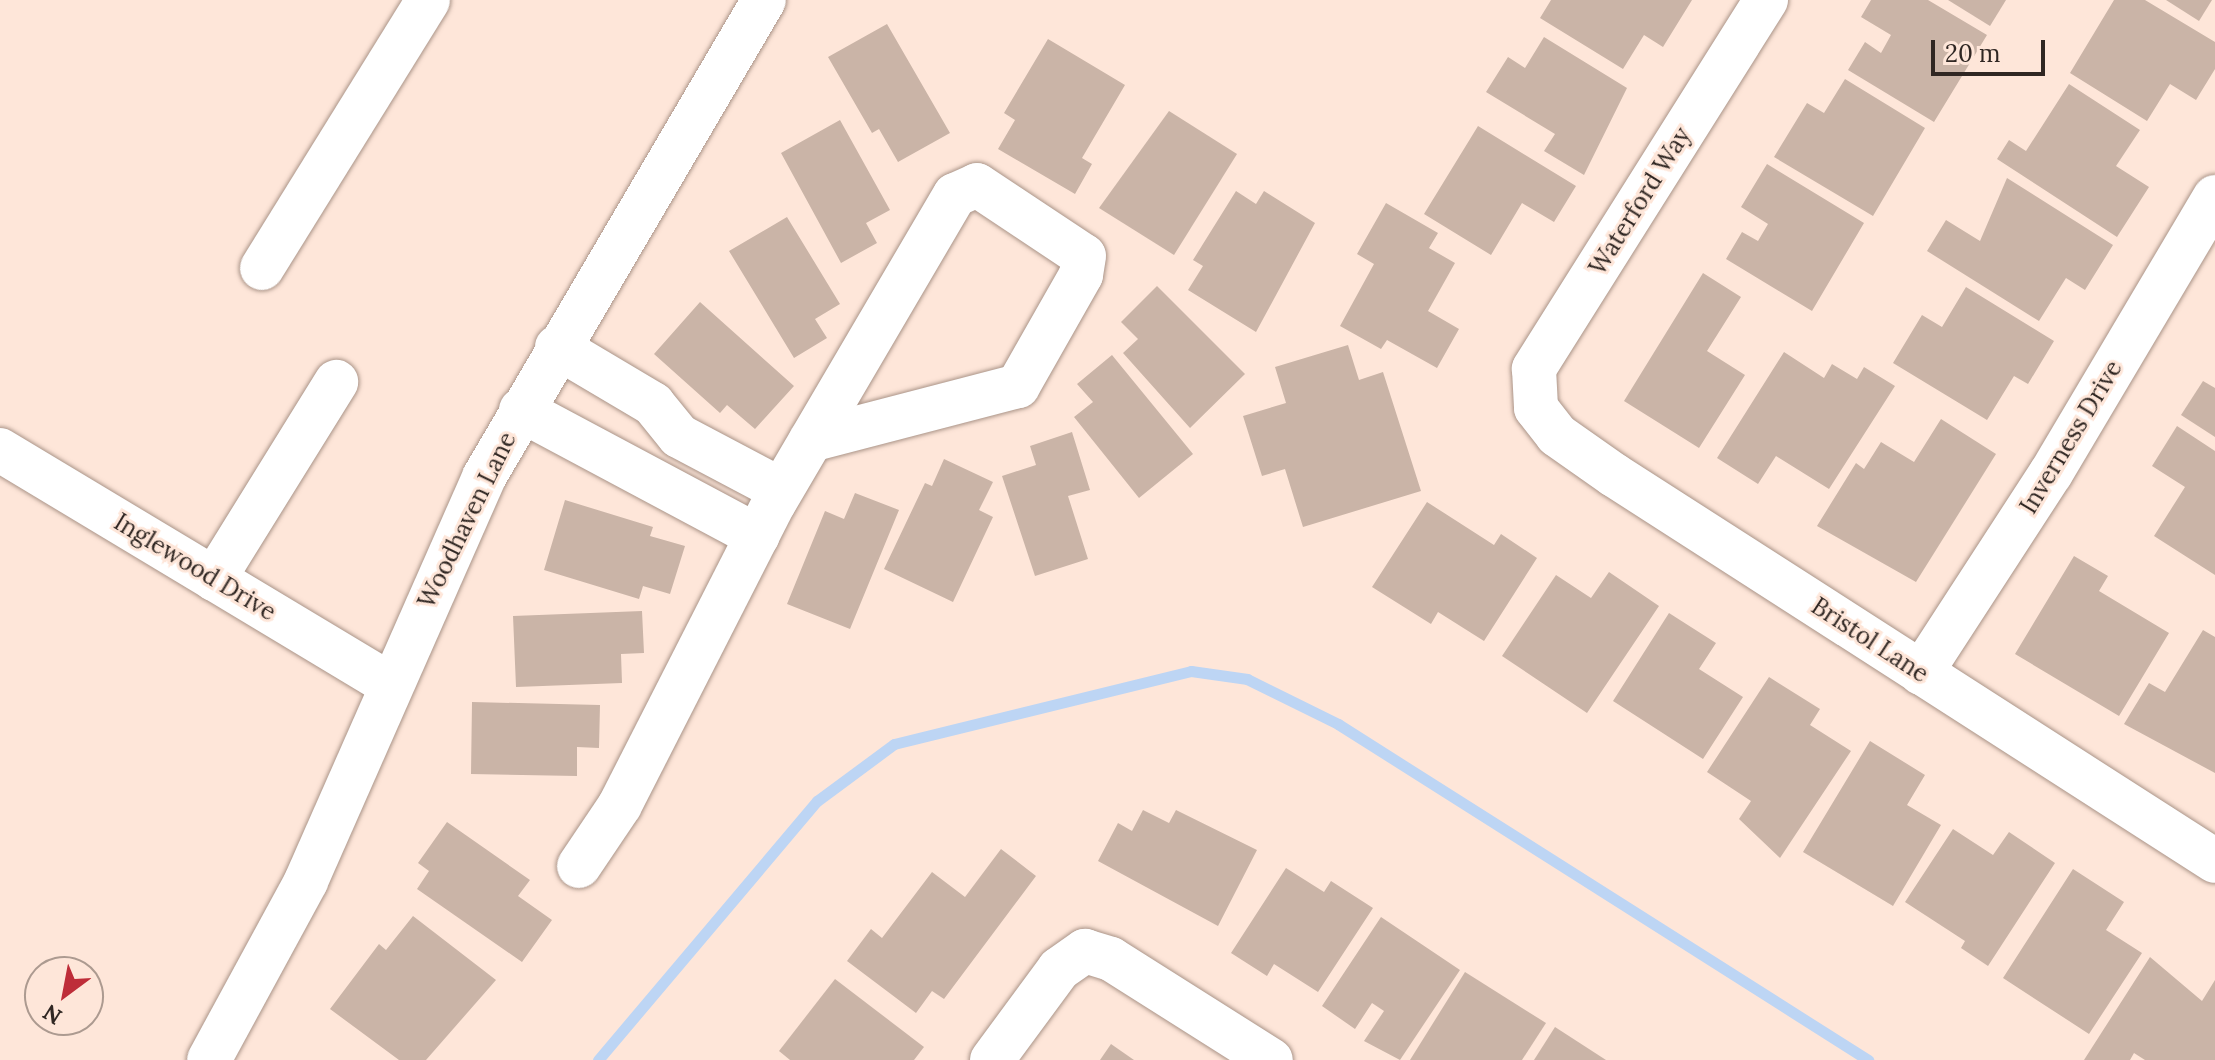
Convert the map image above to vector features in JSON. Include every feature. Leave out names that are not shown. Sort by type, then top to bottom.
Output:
[{"type":"street","points":[[262,268],[428,0]]},
{"type":"street","name":"Woodhaven Lane","points":[[209,1060],[300,893],[390,684],[521,410],[764,0]]},
{"type":"street","name":"Waterford Way","points":[[1536,408],[1534,369],[1766,0]]},
{"type":"street","points":[[579,866],[620,805],[781,490],[955,195],[977,185],[1084,256],[1081,275],[1018,386],[811,440]]},
{"type":"street","name":"Inverness Drive","points":[[1921,673],[2051,473],[2215,197]]},
{"type":"street","points":[[557,347],[653,404],[679,436],[781,490]]},
{"type":"street","points":[[214,579],[336,382]]},
{"type":"street","name":"Bristol Lane","points":[[1536,408],[1557,435],[1614,475],[2215,861]]},
{"type":"street","points":[[521,410],[631,472],[657,478],[757,536]]},
{"type":"street","points":[[657,478],[679,436]]},
{"type":"street","name":"Inglewood Drive","points":[[0,450],[390,684]]},
{"type":"street","points":[[992,1060],[1073,959],[1085,951],[1111,959],[1271,1060]]},
{"type":"building","points":[[1551,0],[1692,0],[1663,47],[1644,35],[1623,69],[1540,18]]},
{"type":"building","points":[[1871,0],[1928,0],[1987,35],[1934,122],[1848,70],[1865,42],[1881,53],[1891,35],[1861,17]]},
{"type":"building","points":[[1948,0],[2006,0],[1990,26]]},
{"type":"building","points":[[2114,0],[2145,0],[2215,42],[2215,69],[2196,100],[2170,84],[2147,121],[2070,73]]},
{"type":"building","points":[[2166,0],[2212,0],[2199,21]]},
{"type":"building","points":[[887,24],[950,133],[898,162],[879,129],[872,133],[828,57]]},
{"type":"building","points":[[1544,37],[1627,88],[1584,175],[1544,151],[1555,134],[1486,92],[1508,57],[1525,68]]},
{"type":"building","points":[[1048,39],[1125,85],[1082,158],[1092,164],[1075,194],[998,149],[1015,120],[1004,113]]},
{"type":"building","points":[[1845,79],[1925,128],[1873,216],[1774,157],[1807,103],[1824,113]]},
{"type":"building","points":[[2069,84],[2140,130],[2116,166],[2149,187],[2117,237],[1997,159],[2009,140],[2026,151]]},
{"type":"building","points":[[1169,111],[1237,154],[1174,255],[1099,208]]},
{"type":"building","points":[[840,120],[890,210],[866,223],[877,243],[841,263],[781,153]]},
{"type":"building","points":[[1478,126],[1576,186],[1554,222],[1522,203],[1491,255],[1424,214]]},
{"type":"building","points":[[1767,164],[1864,223],[1812,311],[1726,259],[1742,232],[1758,241],[1768,224],[1741,207]]},
{"type":"building","points":[[2007,178],[2113,245],[2085,290],[2066,278],[2039,321],[1927,251],[1946,220],[1980,241]]},
{"type":"building","points":[[1236,191],[1256,204],[1264,191],[1315,223],[1256,332],[1188,290],[1203,266],[1193,260]]},
{"type":"building","points":[[1386,203],[1438,233],[1429,248],[1455,263],[1428,311],[1459,329],[1437,368],[1387,340],[1381,349],[1340,326],[1374,264],[1357,254]]},
{"type":"building","points":[[787,217],[840,304],[815,319],[827,338],[794,358],[729,251]]},
{"type":"building","points":[[1703,273],[1741,297],[1707,351],[1745,375],[1699,448],[1624,401]]},
{"type":"building","points":[[1157,286],[1245,374],[1190,428],[1123,353],[1138,339],[1121,322]]},
{"type":"building","points":[[1966,287],[2054,341],[2028,384],[2014,376],[1987,420],[1893,363],[1922,315],[1942,327]]},
{"type":"building","points":[[700,302],[794,386],[755,429],[727,405],[720,413],[654,354]]},
{"type":"building","points":[[1348,345],[1359,380],[1383,372],[1421,491],[1303,527],[1285,469],[1262,476],[1243,416],[1286,403],[1275,367]]},
{"type":"building","points":[[1784,352],[1824,378],[1832,364],[1857,379],[1864,367],[1895,386],[1829,489],[1776,456],[1758,484],[1717,458]]},
{"type":"building","points":[[1112,355],[1193,454],[1139,498],[1074,417],[1093,402],[1077,384]]},
{"type":"building","points":[[2203,381],[2215,388],[2215,437],[2181,415]]},
{"type":"building","points":[[1941,419],[1996,454],[1916,582],[1817,526],[1856,463],[1864,469],[1881,442],[1914,462]]},
{"type":"building","points":[[2177,426],[2215,451],[2215,575],[2154,536],[2185,487],[2152,466]]},
{"type":"building","points":[[1072,432],[1090,490],[1068,496],[1088,559],[1035,576],[1002,476],[1036,465],[1030,446]]},
{"type":"building","points":[[944,459],[993,482],[979,510],[993,517],[953,602],[884,569],[925,483],[932,486]]},
{"type":"building","points":[[855,493],[899,510],[850,629],[787,604],[825,511],[844,519]]},
{"type":"building","points":[[565,500],[653,527],[650,536],[685,546],[670,594],[643,586],[639,599],[544,570]]},
{"type":"building","points":[[1427,502],[1494,545],[1501,534],[1537,558],[1484,641],[1438,612],[1431,624],[1372,587]]},
{"type":"building","points":[[2074,556],[2108,576],[2099,591],[2169,633],[2119,716],[2015,654]]},
{"type":"building","points":[[1609,572],[1659,606],[1587,713],[1502,656],[1556,575],[1591,598]]},
{"type":"building","points":[[642,611],[644,653],[621,654],[622,683],[516,687],[513,616]]},
{"type":"building","points":[[1669,613],[1716,643],[1699,669],[1743,697],[1703,759],[1613,701]]},
{"type":"building","points":[[2203,630],[2215,637],[2215,773],[2124,724],[2149,683],[2165,692]]},
{"type":"building","points":[[1769,677],[1820,709],[1810,725],[1851,751],[1780,858],[1739,819],[1751,801],[1707,772]]},
{"type":"building","points":[[472,702],[600,705],[599,748],[577,747],[577,776],[471,774]]},
{"type":"building","points":[[1870,741],[1925,775],[1907,805],[1941,825],[1893,906],[1803,852]]},
{"type":"building","points":[[1143,810],[1169,823],[1176,810],[1257,850],[1218,926],[1098,861],[1118,823],[1132,831]]},
{"type":"building","points":[[447,822],[530,880],[518,896],[552,920],[522,962],[417,889],[429,871],[418,863]]},
{"type":"building","points":[[1953,829],[1993,855],[2009,832],[2055,863],[1988,966],[1961,948],[1965,941],[1905,902]]},
{"type":"building","points":[[1001,849],[1036,876],[944,999],[932,991],[916,1013],[847,961],[871,929],[882,938],[932,872],[965,897]]},
{"type":"building","points":[[1286,868],[1324,892],[1331,881],[1373,908],[1318,992],[1274,964],[1267,976],[1231,953]]},
{"type":"building","points":[[2073,869],[2124,902],[2106,930],[2142,953],[2089,1034],[2003,978]]},
{"type":"building","points":[[413,916],[496,980],[426,1060],[399,1060],[330,1009],[379,944],[386,950]]},
{"type":"building","points":[[1381,917],[1460,970],[1400,1060],[1364,1041],[1384,1011],[1372,1003],[1355,1029],[1322,1006]]},
{"type":"building","points":[[2150,957],[2202,1001],[2215,980],[2215,1060],[2145,1060],[2134,1053],[2130,1060],[2084,1060]]},
{"type":"building","points":[[1465,972],[1546,1023],[1522,1060],[1410,1060]]},
{"type":"building","points":[[835,979],[924,1047],[914,1060],[790,1060],[779,1051]]},
{"type":"building","points":[[1555,1027],[1606,1060],[1534,1060]]},
{"type":"building","points":[[1111,1044],[1134,1060],[1100,1060]]},
{"type":"waterway","points":[[598,1060],[817,801],[894,744],[1191,671],[1247,679],[1338,724],[1868,1060]]}]
